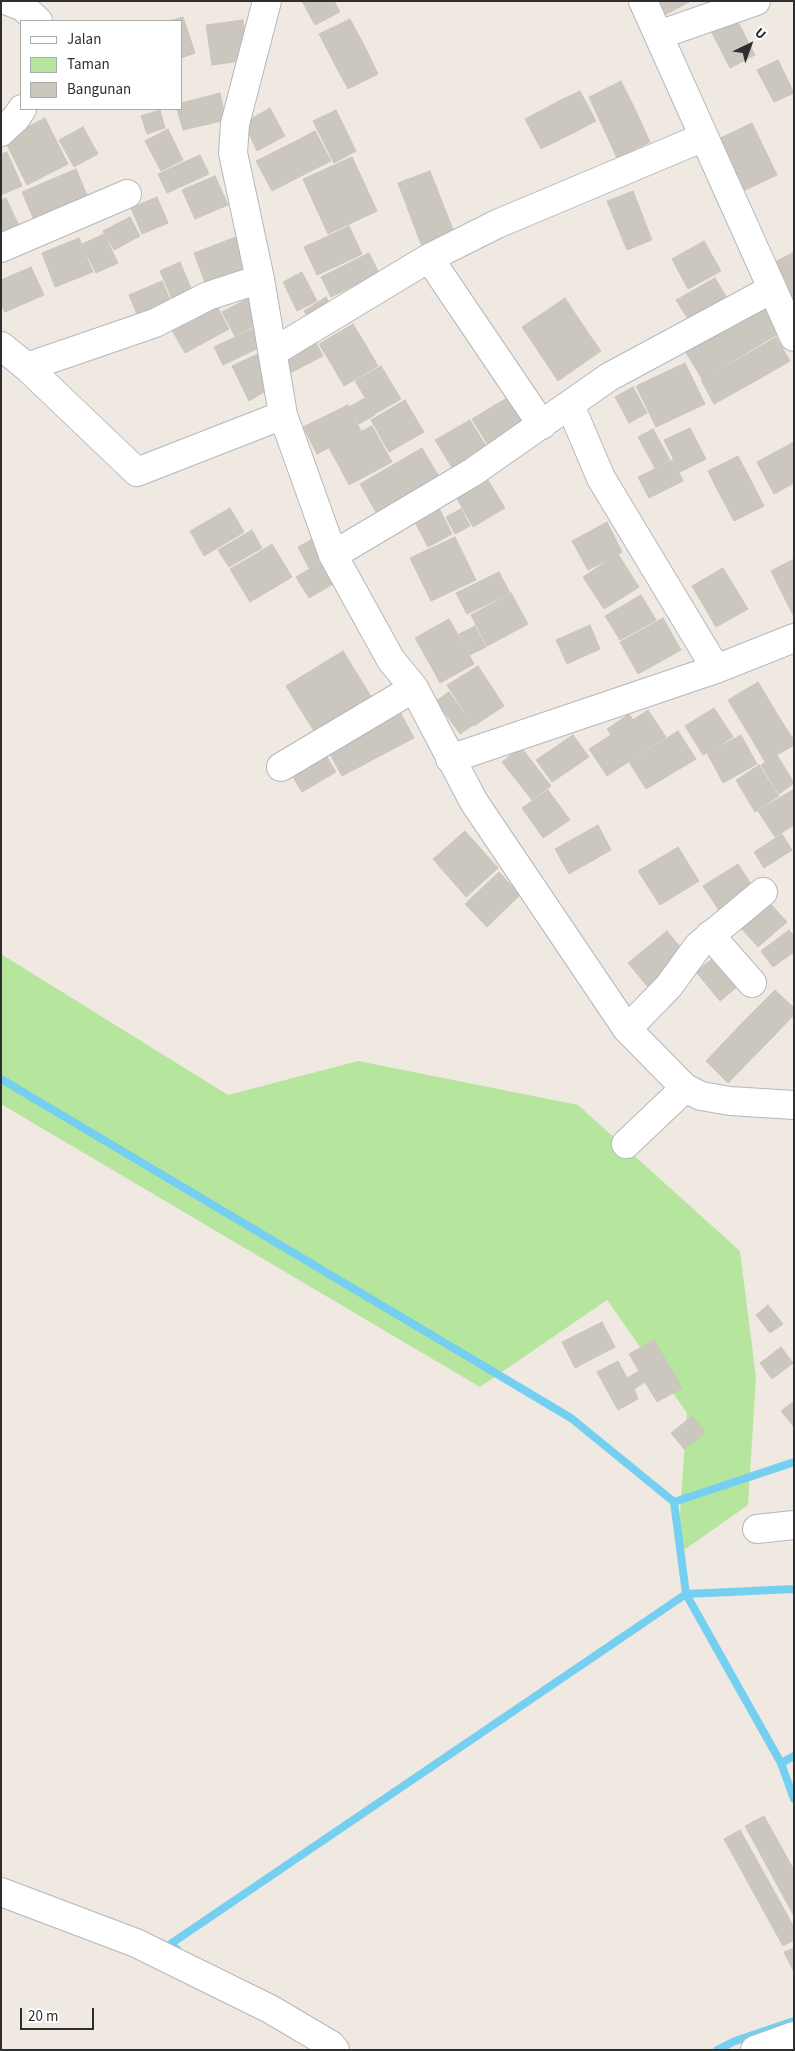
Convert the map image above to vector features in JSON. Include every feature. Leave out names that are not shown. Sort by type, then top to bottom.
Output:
[{"type":"street","points":[[8,1],[22,7],[37,20]]},
{"type":"street","points":[[267,1],[267,9],[235,124],[233,154],[260,279],[282,415],[333,555],[392,660],[414,688],[450,759],[480,810],[627,1029],[685,1088],[701,1096],[730,1101],[794,1105]]},
{"type":"street","points":[[643,1],[794,337]]},
{"type":"street","points":[[659,35],[756,1]]},
{"type":"street","points":[[1,132],[16,118],[21,110]]},
{"type":"street","points":[[273,352],[429,258],[497,224],[704,137]]},
{"type":"street","points":[[1,248],[127,194]]},
{"type":"street","points":[[429,258],[542,425]]},
{"type":"street","points":[[27,367],[155,323],[208,296],[260,279]]},
{"type":"street","points":[[333,555],[473,472],[610,377],[772,289]]},
{"type":"street","points":[[2,347],[27,367],[137,472],[282,415]]},
{"type":"street","points":[[570,405],[601,478],[716,669]]},
{"type":"street","points":[[450,759],[716,669],[794,638]]},
{"type":"street","points":[[281,767],[414,688]]},
{"type":"street","points":[[627,1029],[669,986],[698,946],[762,892]]},
{"type":"street","points":[[710,935],[752,983]]},
{"type":"street","points":[[626,1144],[685,1088]]},
{"type":"street","points":[[757,1529],[794,1525]]},
{"type":"street","points":[[1,1892],[136,1943],[270,2009],[331,2045],[335,2050]]},
{"type":"street","points":[[755,2050],[794,2036]]},
{"type":"green space","points":[[1,954],[228,1095],[358,1061],[578,1105],[740,1251],[756,1378],[748,1505],[677,1555],[687,1413],[607,1300],[480,1387],[1,1104]]},
{"type":"building","points":[[302,1],[334,1],[340,12],[315,25]]},
{"type":"building","points":[[652,1],[691,1],[661,17]]},
{"type":"building","points":[[183,17],[195,53],[182,58],[182,20],[172,20]]},
{"type":"building","points":[[350,19],[364,45],[333,61],[319,34]]},
{"type":"building","points":[[243,20],[249,60],[212,65],[206,25]]},
{"type":"building","points":[[737,20],[755,55],[730,68],[712,33]]},
{"type":"building","points":[[364,45],[378,74],[348,89],[333,61]]},
{"type":"building","points":[[778,60],[794,93],[774,102],[757,70]]},
{"type":"building","points":[[621,81],[634,107],[601,123],[589,97]]},
{"type":"building","points":[[580,91],[596,121],[575,132],[559,101]]},
{"type":"building","points":[[220,93],[226,120],[183,130],[177,110],[182,110],[182,103]]},
{"type":"building","points":[[559,101],[575,132],[555,142],[540,111]]},
{"type":"building","points":[[634,107],[650,142],[617,158],[601,123]]},
{"type":"building","points":[[270,108],[285,136],[257,151],[244,123]]},
{"type":"building","points":[[160,110],[165,128],[147,134],[141,116]]},
{"type":"building","points":[[336,110],[356,151],[334,163],[313,121]]},
{"type":"building","points":[[540,111],[555,142],[541,149],[525,119]]},
{"type":"building","points":[[45,118],[68,164],[27,185],[4,139]]},
{"type":"building","points":[[752,123],[777,175],[737,194],[712,142]]},
{"type":"building","points":[[83,127],[98,154],[74,167],[59,140]]},
{"type":"building","points":[[168,129],[183,160],[161,171],[145,141]]},
{"type":"building","points":[[315,131],[331,161],[305,174],[290,144]]},
{"type":"building","points":[[290,144],[305,174],[272,191],[256,161]]},
{"type":"building","points":[[7,152],[22,186],[1,195],[1,154]]},
{"type":"building","points":[[200,155],[209,174],[167,193],[158,174]]},
{"type":"building","points":[[352,157],[366,187],[317,210],[303,179]]},
{"type":"building","points":[[76,169],[92,207],[38,229],[22,192]]},
{"type":"building","points":[[430,171],[454,232],[421,244],[398,183]]},
{"type":"building","points":[[215,176],[228,205],[195,219],[182,190]]},
{"type":"building","points":[[366,187],[377,211],[328,234],[317,210]]},
{"type":"building","points":[[633,191],[652,240],[627,250],[607,201]]},
{"type":"building","points":[[157,197],[168,223],[142,234],[131,208]]},
{"type":"building","points":[[6,198],[19,226],[1,235],[1,200]]},
{"type":"building","points":[[130,217],[140,236],[114,250],[103,231]]},
{"type":"building","points":[[349,226],[362,254],[337,266],[324,238]]},
{"type":"building","points":[[104,234],[118,263],[96,273],[82,244]]},
{"type":"building","points":[[241,235],[256,276],[209,293],[194,253]]},
{"type":"building","points":[[79,238],[93,272],[55,287],[42,253]]},
{"type":"building","points":[[324,238],[337,266],[317,275],[304,247]]},
{"type":"building","points":[[704,241],[721,271],[688,289],[672,259]]},
{"type":"building","points":[[794,252],[794,276],[780,283],[770,265]]},
{"type":"building","points":[[369,253],[379,273],[331,297],[321,277]]},
{"type":"building","points":[[180,262],[195,298],[175,306],[160,271]]},
{"type":"building","points":[[31,267],[44,295],[5,312],[1,304],[1,280]]},
{"type":"building","points":[[302,272],[317,301],[297,311],[283,282]]},
{"type":"building","points":[[794,276],[794,299],[790,301],[780,283]]},
{"type":"building","points":[[715,278],[730,303],[692,325],[676,300]]},
{"type":"building","points":[[162,281],[174,309],[141,324],[129,295]]},
{"type":"building","points":[[251,297],[264,321],[235,336],[222,312]]},
{"type":"building","points":[[326,297],[336,314],[314,327],[304,311]]},
{"type":"building","points":[[565,298],[589,334],[564,351],[540,315]]},
{"type":"building","points":[[214,301],[229,329],[185,353],[169,325]]},
{"type":"building","points":[[765,305],[781,332],[743,355],[726,327]]},
{"type":"building","points":[[540,315],[564,351],[546,363],[522,327]]},
{"type":"building","points":[[353,324],[367,347],[333,367],[319,344]]},
{"type":"building","points":[[258,326],[267,344],[223,365],[214,347]]},
{"type":"building","points":[[726,327],[743,355],[702,379],[685,351]]},
{"type":"building","points":[[589,334],[601,351],[558,381],[546,363]]},
{"type":"building","points":[[776,337],[790,361],[759,379],[746,355]]},
{"type":"building","points":[[315,341],[323,356],[290,373],[282,357]]},
{"type":"building","points":[[367,347],[378,366],[344,386],[333,367]]},
{"type":"building","points":[[262,352],[276,385],[249,401],[232,366]]},
{"type":"building","points":[[746,355],[759,379],[714,404],[701,380]]},
{"type":"building","points":[[685,363],[705,404],[656,427],[636,386]]},
{"type":"building","points":[[381,366],[401,399],[375,414],[355,381]]},
{"type":"building","points":[[633,387],[647,413],[629,423],[615,397]]},
{"type":"building","points":[[513,395],[533,429],[516,439],[495,405]]},
{"type":"building","points":[[365,398],[375,415],[359,424],[349,407]]},
{"type":"building","points":[[405,400],[424,432],[389,452],[371,420]]},
{"type":"building","points":[[348,405],[361,431],[317,454],[303,427]]},
{"type":"building","points":[[495,405],[516,439],[493,453],[472,419]]},
{"type":"building","points":[[470,420],[489,451],[454,471],[435,440]]},
{"type":"building","points":[[372,426],[382,444],[339,466],[329,448]]},
{"type":"building","points":[[690,428],[706,459],[680,472],[664,440]]},
{"type":"building","points":[[653,429],[670,460],[655,468],[638,437]]},
{"type":"building","points":[[794,442],[794,483],[774,494],[757,462]]},
{"type":"building","points":[[382,444],[392,462],[349,485],[339,466]]},
{"type":"building","points":[[422,448],[444,485],[381,521],[360,484]]},
{"type":"building","points":[[738,456],[748,475],[718,491],[708,471]]},
{"type":"building","points":[[673,460],[683,481],[649,498],[638,477]]},
{"type":"building","points":[[483,472],[505,508],[473,527],[452,490]]},
{"type":"building","points":[[748,475],[764,506],[734,521],[718,491]]},
{"type":"building","points":[[436,502],[452,534],[428,547],[411,515]]},
{"type":"building","points":[[230,508],[244,532],[204,556],[190,531]]},
{"type":"building","points":[[461,509],[470,526],[455,534],[446,517]]},
{"type":"building","points":[[607,522],[622,552],[588,570],[572,541]]},
{"type":"building","points":[[252,530],[262,548],[229,567],[218,550]]},
{"type":"building","points":[[316,537],[327,558],[309,568],[298,547]]},
{"type":"building","points":[[455,537],[476,580],[431,601],[410,558]]},
{"type":"building","points":[[272,544],[292,577],[272,589],[253,556]]},
{"type":"building","points":[[618,554],[639,587],[625,596],[604,563]]},
{"type":"building","points":[[253,556],[272,589],[250,602],[230,569]]},
{"type":"building","points":[[328,558],[340,580],[309,598],[296,577]]},
{"type":"building","points":[[794,559],[794,615],[793,615],[771,571]]},
{"type":"building","points":[[604,563],[625,596],[604,609],[583,577]]},
{"type":"building","points":[[723,568],[748,609],[716,627],[692,586]]},
{"type":"building","points":[[499,572],[510,593],[467,614],[456,593]]},
{"type":"building","points":[[511,593],[528,624],[487,646],[471,615]]},
{"type":"building","points":[[641,595],[656,620],[620,640],[605,616]]},
{"type":"building","points":[[663,618],[681,650],[638,674],[620,642]]},
{"type":"building","points":[[449,619],[466,649],[432,668],[415,638]]},
{"type":"building","points":[[590,625],[600,649],[567,664],[556,640]]},
{"type":"building","points":[[475,626],[486,647],[470,655],[459,634]]},
{"type":"building","points":[[466,649],[474,664],[440,683],[432,668]]},
{"type":"building","points":[[343,651],[377,706],[320,741],[286,686]]},
{"type":"building","points":[[478,666],[504,706],[474,726],[447,685]]},
{"type":"building","points":[[758,682],[784,725],[754,743],[728,700]]},
{"type":"building","points":[[449,692],[473,725],[460,734],[436,701]]},
{"type":"building","points":[[398,708],[414,738],[376,758],[360,728]]},
{"type":"building","points":[[714,708],[733,737],[703,755],[685,726]]},
{"type":"building","points":[[648,710],[666,737],[607,776],[589,749],[611,735],[607,729],[629,714],[633,720]]},
{"type":"building","points":[[784,725],[794,740],[794,745],[765,762],[754,743]]},
{"type":"building","points":[[360,728],[376,758],[342,776],[326,747]]},
{"type":"building","points":[[678,731],[696,759],[646,789],[629,762]]},
{"type":"building","points":[[573,735],[589,757],[552,782],[536,760]]},
{"type":"building","points":[[741,735],[757,764],[723,783],[707,753]]},
{"type":"building","points":[[321,747],[336,772],[302,792],[287,767]]},
{"type":"building","points":[[521,747],[551,786],[532,800],[502,762]]},
{"type":"building","points":[[777,755],[794,783],[779,794],[761,765]]},
{"type":"building","points":[[759,765],[779,796],[755,812],[736,780]]},
{"type":"building","points":[[794,789],[794,825],[775,837],[758,811]]},
{"type":"building","points":[[548,790],[570,820],[543,838],[522,808]]},
{"type":"building","points":[[598,825],[611,850],[569,874],[555,849]]},
{"type":"building","points":[[465,831],[498,868],[466,897],[433,859]]},
{"type":"building","points":[[782,834],[792,850],[764,868],[754,852]]},
{"type":"building","points":[[678,847],[699,881],[660,905],[638,871]]},
{"type":"building","points":[[738,864],[755,890],[720,912],[703,886]]},
{"type":"building","points":[[499,872],[520,895],[487,927],[465,904]]},
{"type":"building","points":[[768,901],[787,922],[758,947],[740,927]]},
{"type":"building","points":[[789,930],[794,936],[794,952],[773,967],[761,951]]},
{"type":"building","points":[[667,931],[687,955],[648,987],[628,963]]},
{"type":"building","points":[[718,954],[742,983],[720,1001],[696,972]]},
{"type":"building","points":[[775,990],[794,1008],[794,1015],[768,1042],[745,1020]]},
{"type":"building","points":[[745,1020],[768,1042],[728,1083],[706,1061]]},
{"type":"building","points":[[768,1305],[783,1324],[770,1333],[756,1315]]},
{"type":"building","points":[[602,1322],[615,1347],[575,1368],[562,1342]]},
{"type":"building","points":[[654,1340],[682,1388],[657,1402],[645,1382],[634,1389],[638,1399],[618,1410],[597,1372],[618,1361],[627,1378],[639,1371],[629,1354]]},
{"type":"building","points":[[781,1347],[793,1363],[772,1379],[760,1363]]},
{"type":"building","points":[[794,1401],[794,1427],[781,1411]]},
{"type":"building","points":[[692,1416],[705,1433],[684,1449],[671,1433]]},
{"type":"building","points":[[764,1816],[794,1870],[794,1916],[745,1826]]},
{"type":"building","points":[[740,1830],[794,1927],[794,1940],[783,1946],[724,1839]]},
{"type":"building","points":[[794,1948],[794,1972],[784,1952]]},
{"type":"waterway","points":[[1,1079],[571,1418],[674,1502],[686,1594],[781,1763],[794,1799]]},
{"type":"waterway","points":[[674,1502],[794,1462]]},
{"type":"waterway","points":[[177,1949],[169,1945],[686,1594],[794,1589]]},
{"type":"waterway","points":[[781,1763],[794,1756]]},
{"type":"waterway","points":[[717,2050],[735,2041],[794,2021]]}]
